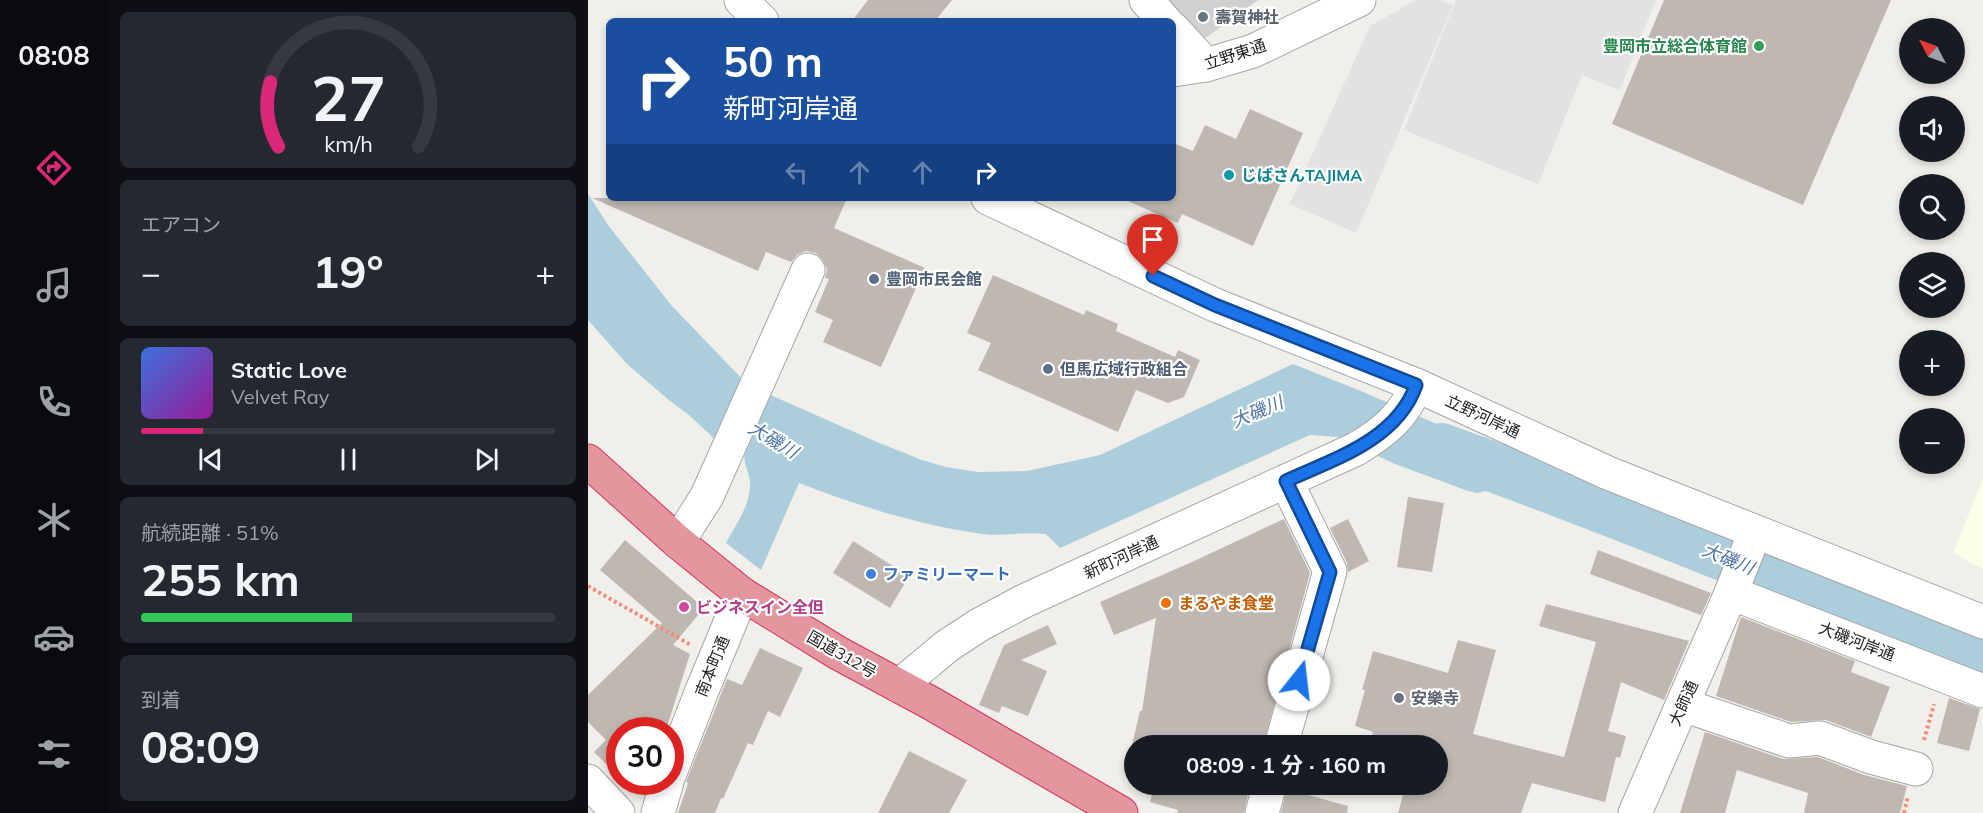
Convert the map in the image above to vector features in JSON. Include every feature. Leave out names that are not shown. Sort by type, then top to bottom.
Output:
[{"type":"highway","name":"国道312号","points":[[588,461],[678,542],[742,594],[838,653],[1121,813]]},
{"type":"street","points":[[741,0],[759,18]]},
{"type":"street","points":[[1146,0],[1162,18]]},
{"type":"street","name":"立野東通","points":[[1176,70],[1206,65],[1253,51],[1359,0]]},
{"type":"street","points":[[1176,32],[1206,65]]},
{"type":"street","name":"立野河岸通","points":[[994,201],[1215,305],[1413,393],[1608,474],[1752,538],[1983,622]]},
{"type":"street","points":[[678,542],[707,496],[808,270]]},
{"type":"street","name":"新町河岸通","points":[[899,686],[946,646],[988,620],[1356,449],[1382,433],[1400,415],[1413,393]]},
{"type":"street","points":[[1284,735],[1330,572],[1286,481]]},
{"type":"street","name":"大師通","points":[[1635,813],[1731,593],[1752,538]]},
{"type":"street","name":"大磯河岸通","points":[[1731,593],[1983,691]]},
{"type":"street","name":"南本町通","points":[[684,738],[742,594]]},
{"type":"street","points":[[1683,705],[1789,741],[1820,738],[1871,757],[1916,769]]},
{"type":"street","points":[[588,781],[618,813]]},
{"type":"street","points":[[658,813],[663,795]]},
{"type":"street","points":[[1262,813],[1267,795]]},
{"type":"path","points":[[588,586],[715,659]]},
{"type":"shaded area","name":"壽賀神社","points":[[1155,0],[1258,0],[1204,39]]},
{"type":"shaded area","points":[[1416,0],[1440,0],[1453,5],[1356,233],[1290,204],[1370,26]]},
{"type":"shaded area","points":[[1456,0],[1656,0],[1620,90],[1582,75],[1538,184],[1404,130]]},
{"type":"shaded area","points":[[1983,479],[1983,569],[1953,553]]},
{"type":"water","points":[[588,194],[608,225],[672,306],[748,385],[877,442],[946,467],[978,472],[1027,471],[1100,455],[1293,364],[1510,456],[1500,483],[1477,493],[1395,464],[1337,437],[1310,435],[1060,548],[1046,534],[990,535],[958,530],[866,507],[799,483],[761,570],[726,543],[742,515],[750,492],[745,451],[721,445],[689,415],[627,364],[588,320]]},
{"type":"building","points":[[868,0],[952,0],[937,18],[854,18]]},
{"type":"building","points":[[1664,0],[1891,0],[1803,205],[1612,124]]},
{"type":"building","name":"じばさんTAJIMA","points":[[1250,109],[1303,133],[1253,246],[1182,214],[1178,223],[1128,201],[1176,201],[1176,144],[1193,151],[1205,125],[1236,139]]},
{"type":"building","name":"豊岡市民会館","points":[[592,198],[606,198],[606,201],[846,201],[834,228],[925,268],[881,367],[823,342],[833,320],[815,312],[829,279],[825,278],[827,269],[823,260],[816,253],[806,251],[797,255],[791,262],[766,252],[758,271]]},
{"type":"building","points":[[993,275],[1084,315],[1086,310],[1118,324],[1116,331],[1175,357],[1178,350],[1200,360],[1184,397],[1168,403],[1136,390],[1118,432],[978,370],[991,343],[967,333]]},
{"type":"building","points":[[1408,497],[1444,503],[1432,572],[1397,567]]},
{"type":"building","points":[[1284,519],[1310,573],[1266,735],[1134,735],[1140,711],[1142,711],[1156,618],[1114,635],[1100,602]]},
{"type":"building","points":[[1348,519],[1369,561],[1348,572],[1347,563],[1330,528]]},
{"type":"building","points":[[625,540],[704,608],[673,645],[690,654],[670,717],[606,717],[606,740],[588,722],[588,695],[662,623],[600,570]]},
{"type":"building","name":"ファミリーマート","points":[[853,541],[909,576],[890,608],[833,573]]},
{"type":"building","points":[[1598,550],[1711,593],[1701,615],[1590,574]]},
{"type":"building","points":[[1546,604],[1689,641],[1664,700],[1621,682],[1608,731],[1626,736],[1620,758],[1616,757],[1605,802],[1532,783],[1521,813],[1398,813],[1403,795],[1448,795],[1448,735],[1372,735],[1373,732],[1355,726],[1373,651],[1448,673],[1458,640],[1496,650],[1473,734],[1564,757],[1596,642],[1539,626]]},
{"type":"building","points":[[1741,617],[1855,661],[1851,672],[1890,687],[1871,737],[1826,720],[1791,722],[1716,696]]},
{"type":"building","points":[[1048,625],[1057,644],[1021,660],[1047,671],[1028,716],[1002,706],[999,713],[979,705],[1004,645]]},
{"type":"building","points":[[760,648],[803,668],[780,717],[768,711],[753,745],[748,743],[715,813],[678,813],[688,783],[686,782],[727,679],[742,685]]},
{"type":"building","points":[[1949,698],[1980,709],[1969,751],[1937,743]]},
{"type":"building","points":[[1705,732],[1783,759],[1818,757],[1864,775],[1907,786],[1900,813],[1804,813],[1808,793],[1737,770],[1725,813],[1680,813]]},
{"type":"building","points":[[606,740],[606,764],[594,752]]},
{"type":"building","points":[[909,751],[967,780],[949,813],[878,813]]},
{"type":"building","points":[[1152,795],[1248,795],[1244,813],[1177,813],[1178,810],[1150,802]]},
{"type":"building","points":[[1285,795],[1308,795],[1348,806],[1347,813],[1281,813]]},
{"type":"waterway","name":"大磯川","points":[[1441,448],[1645,525],[1983,661]]},
{"type":"place","name":"壽賀神社","points":[[1203,17]]},
{"type":"place","name":"豊岡市立総合体育館","points":[[1759,46]]},
{"type":"place","name":"じばさんTAJIMA","points":[[1229,175]]},
{"type":"place","name":"豊岡市民会館","points":[[874,279]]},
{"type":"place","name":"但馬広域行政組合","points":[[1048,369]]},
{"type":"place","name":"ファミリーマート","points":[[871,574]]},
{"type":"place","name":"まるやま食堂","points":[[1166,603]]},
{"type":"place","name":"ビジネスイン全但","points":[[684,607]]},
{"type":"place","name":"安樂寺","points":[[1399,698]]},
{"type":"route","points":[[1153,276],[1215,305],[1416,385],[1410,401],[1382,433],[1356,449],[1286,481],[1330,572],[1299,680]]}]
